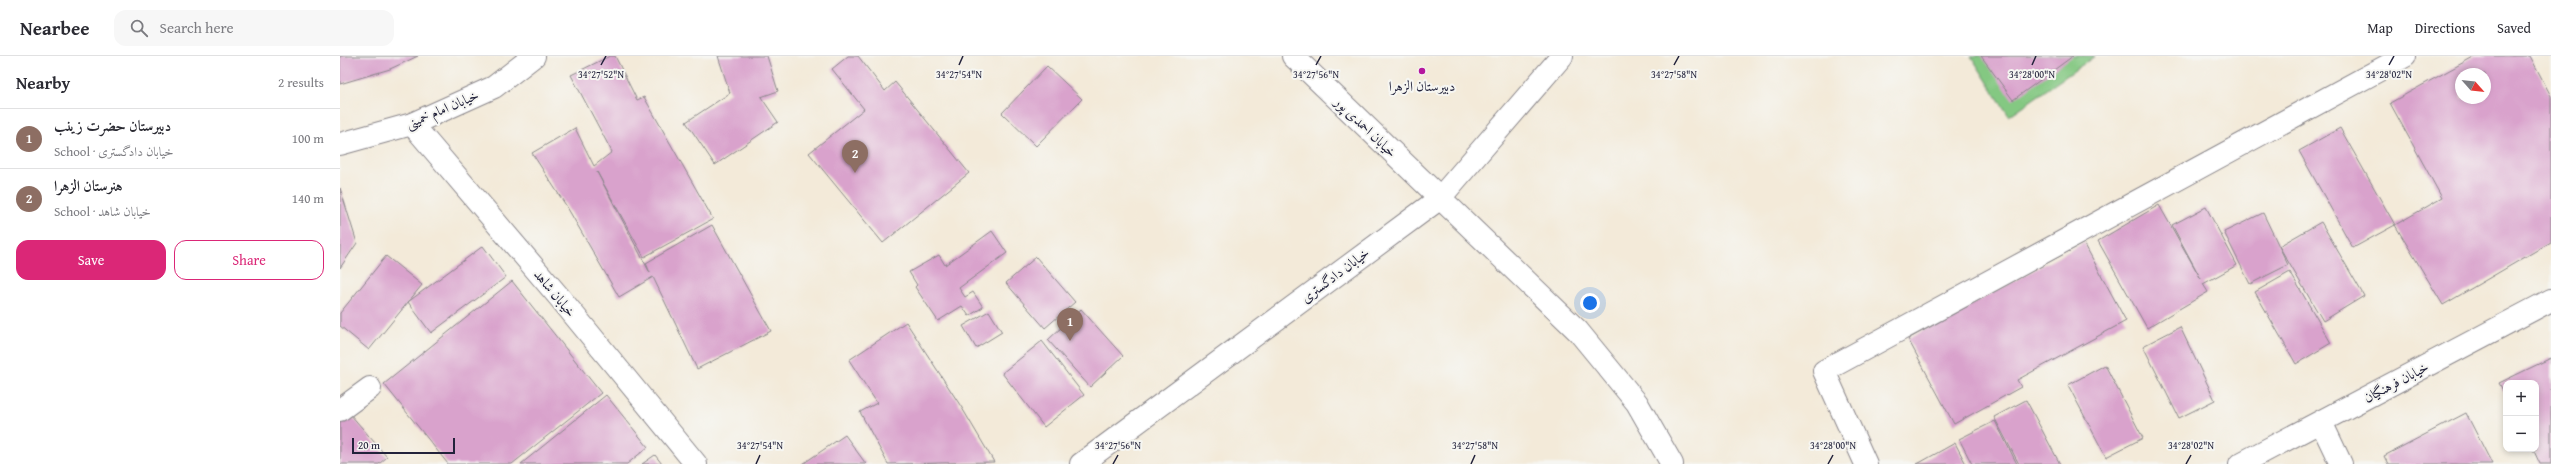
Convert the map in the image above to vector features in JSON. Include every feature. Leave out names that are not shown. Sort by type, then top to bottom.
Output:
[{"type":"street","name":"خیابان امام خمینی","points":[[340,144],[412,124],[494,87],[534,56]]},
{"type":"street","name":"خیابان احمدی پور","points":[[1293,56],[1438,199],[1578,331],[1637,403],[1672,464]]},
{"type":"street","name":"خیابان دادگستری","points":[[1081,464],[1438,199],[1562,56]]},
{"type":"street","points":[[1866,464],[1824,371],[2405,56]]},
{"type":"street","name":"خیابان شاهد","points":[[412,124],[565,304],[696,464]]},
{"type":"street","name":"خیابان فرهنگیان","points":[[2240,464],[2551,300]]},
{"type":"street","points":[[340,410],[370,388]]},
{"type":"street","points":[[2321,422],[2341,464]]},
{"type":"green space","points":[[1971,56],[2095,56],[2009,116]]},
{"type":"building","points":[[340,56],[418,56],[390,69],[340,84]]},
{"type":"building","points":[[610,56],[615,56],[637,100],[644,97],[713,219],[644,257],[597,172],[650,273],[646,263],[712,225],[771,331],[697,369],[653,277],[619,297],[567,207],[532,153],[575,128],[594,166],[612,152],[571,75]]},
{"type":"building","points":[[718,56],[767,56],[778,91],[761,97],[778,122],[715,165],[686,122],[730,93]]},
{"type":"building","points":[[848,56],[858,56],[885,91],[895,82],[969,173],[883,243],[809,153],[864,109],[832,69]]},
{"type":"building","points":[[1981,56],[2073,56],[2013,100]]},
{"type":"building","points":[[2475,56],[2530,56],[2551,96],[2551,242],[2443,305],[2395,225],[2442,198],[2390,103]]},
{"type":"building","points":[[1047,66],[1082,99],[1036,146],[1002,113]]},
{"type":"building","points":[[2340,128],[2395,225],[2353,248],[2299,151]]},
{"type":"building","points":[[340,188],[357,243],[340,268]]},
{"type":"building","points":[[2159,205],[2201,279],[2172,225],[2206,207],[2237,265],[2203,284],[2208,292],[2147,328],[2098,241]]},
{"type":"building","points":[[2263,213],[2288,265],[2250,284],[2224,232]]},
{"type":"building","points":[[2321,222],[2364,296],[2323,321],[2279,246]]},
{"type":"building","points":[[992,231],[1007,253],[959,288],[965,297],[973,292],[983,307],[969,316],[962,306],[938,321],[915,287],[917,285],[909,272],[939,255],[945,265]]},
{"type":"building","points":[[2084,243],[2126,321],[2017,380],[2021,387],[1954,424],[1908,339]]},
{"type":"building","points":[[483,246],[506,277],[431,333],[408,302]]},
{"type":"building","points":[[386,256],[422,285],[369,350],[340,326],[340,313]]},
{"type":"building","points":[[1036,257],[1075,302],[1045,328],[1006,283]]},
{"type":"building","points":[[2290,272],[2331,343],[2296,364],[2255,292]]},
{"type":"building","points":[[512,281],[601,393],[512,464],[448,464],[384,384]]},
{"type":"building","points":[[1081,309],[1123,356],[1090,387],[1048,340]]},
{"type":"building","points":[[989,311],[1002,332],[976,348],[963,326]]},
{"type":"building","points":[[906,322],[962,408],[994,462],[888,464],[860,412],[877,403],[849,360]]},
{"type":"building","points":[[2180,327],[2215,400],[2179,418],[2143,346]]},
{"type":"building","points":[[1042,341],[1084,395],[1044,427],[1002,373]]},
{"type":"building","points":[[2551,358],[2551,464],[2540,464],[2534,452],[2539,452],[2539,380],[2505,380]]},
{"type":"building","points":[[2105,365],[2143,438],[2106,457],[2068,385]]},
{"type":"building","points":[[2503,381],[2503,390],[2499,383]]},
{"type":"building","points":[[606,395],[648,447],[627,464],[521,464]]},
{"type":"building","points":[[2026,400],[2060,464],[2019,464],[1994,417]]},
{"type":"building","points":[[344,407],[387,457],[379,464],[340,464],[340,411]]},
{"type":"building","points":[[2466,413],[2492,464],[2388,464],[2384,456]]},
{"type":"building","points":[[1995,421],[2017,464],[1972,464],[1959,439]]},
{"type":"building","points":[[845,435],[866,464],[803,464],[807,461]]},
{"type":"building","points":[[1955,443],[1966,464],[1917,464],[1921,462]]},
{"type":"building","points":[[655,455],[662,464],[642,464]]},
{"type":"place","name":"دبیرستان الزهرا","points":[[1422,71]]},
{"type":"place","name":"هنرستان الزهرا","points":[[855,173]]},
{"type":"place","name":"دبیرستان حضرت زینب","points":[[1070,341]]}]
